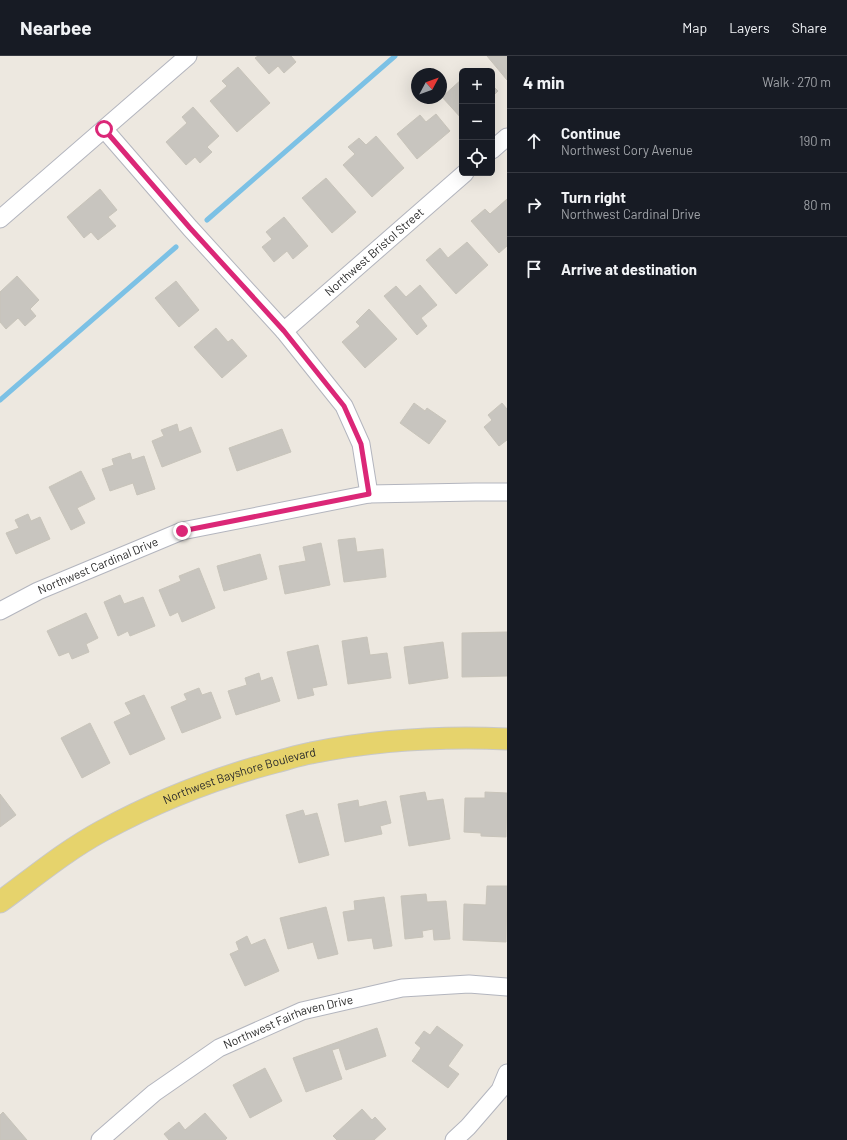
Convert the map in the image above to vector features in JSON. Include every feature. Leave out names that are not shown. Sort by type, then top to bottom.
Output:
[{"type":"main road","name":"Northwest Bayshore Boulevard","points":[[0,902],[56,860],[101,832],[169,798],[241,771],[310,753],[391,741],[470,737],[507,739]]},
{"type":"street","points":[[0,219],[188,56]]},
{"type":"street","points":[[104,129],[190,228],[284,331],[344,406],[361,444],[369,494]]},
{"type":"street","points":[[495,147],[507,137]]},
{"type":"street","name":"Northwest Bristol Street","points":[[284,331],[462,176]]},
{"type":"street","name":"Northwest Cardinal Drive","points":[[0,611],[38,591],[182,531],[369,494],[507,492]]},
{"type":"street","name":"Northwest Fairhaven Drive","points":[[100,1140],[154,1093],[219,1048],[302,1011],[402,988],[469,984],[507,987]]},
{"type":"street","points":[[454,1140],[468,1127],[500,1090],[507,1073]]},
{"type":"building","points":[[258,56],[291,56],[296,62],[284,73],[278,66],[269,74],[255,58]]},
{"type":"building","points":[[487,56],[507,56],[507,80]]},
{"type":"building","points":[[238,67],[270,103],[237,132],[210,101],[227,86],[222,81]]},
{"type":"building","points":[[459,82],[459,116],[447,102],[447,92]]},
{"type":"building","points":[[193,107],[219,136],[207,147],[212,152],[200,163],[195,157],[186,165],[166,142],[187,123],[182,117]]},
{"type":"building","points":[[436,114],[450,131],[417,159],[397,134],[420,115],[426,122]]},
{"type":"building","points":[[376,136],[404,168],[372,197],[343,165],[355,154],[348,147],[359,138],[366,145]]},
{"type":"building","points":[[326,178],[356,212],[332,233],[302,198]]},
{"type":"building","points":[[100,189],[117,210],[108,217],[116,226],[98,240],[91,232],[84,238],[67,217]]},
{"type":"building","points":[[507,199],[507,246],[499,253],[471,221],[485,209],[490,214]]},
{"type":"building","points":[[284,217],[308,246],[293,259],[287,251],[274,262],[262,247],[272,239],[266,232]]},
{"type":"building","points":[[467,242],[488,265],[456,294],[426,260],[440,248],[448,258]]},
{"type":"building","points":[[17,276],[39,300],[30,309],[36,316],[25,326],[18,318],[6,329],[0,322],[0,292]]},
{"type":"building","points":[[176,281],[199,310],[179,327],[155,298]]},
{"type":"building","points":[[420,285],[437,305],[421,318],[427,326],[417,335],[384,296],[396,286],[406,297]]},
{"type":"building","points":[[369,309],[397,339],[365,368],[342,342],[360,326],[356,322]]},
{"type":"building","points":[[216,328],[228,342],[232,339],[247,356],[222,378],[194,347]]},
{"type":"building","points":[[414,403],[425,411],[427,408],[446,421],[429,444],[400,423]]},
{"type":"building","points":[[502,403],[507,409],[507,440],[499,446],[484,427],[492,420],[488,415]]},
{"type":"building","points":[[177,424],[179,432],[191,427],[201,452],[162,467],[152,441],[164,436],[161,430]]},
{"type":"building","points":[[282,429],[291,452],[237,471],[229,448]]},
{"type":"building","points":[[130,453],[132,460],[144,456],[155,489],[137,495],[133,483],[110,491],[102,469],[114,465],[112,459]]},
{"type":"building","points":[[81,471],[95,499],[77,508],[85,523],[71,530],[49,487]]},
{"type":"building","points":[[28,514],[31,521],[40,517],[50,539],[16,554],[6,533],[19,528],[15,520]]},
{"type":"building","points":[[355,538],[357,552],[383,549],[386,577],[344,582],[338,540]]},
{"type":"building","points":[[321,543],[330,585],[285,594],[279,566],[306,561],[303,547]]},
{"type":"building","points":[[260,554],[267,579],[224,591],[217,566]]},
{"type":"building","points":[[199,568],[215,608],[182,622],[178,612],[170,616],[159,590],[181,581],[179,576]]},
{"type":"building","points":[[120,595],[124,604],[143,597],[155,626],[130,636],[128,631],[118,636],[104,602]]},
{"type":"building","points":[[86,613],[98,638],[86,644],[89,652],[72,659],[69,652],[59,656],[47,631]]},
{"type":"building","points":[[507,632],[507,676],[462,677],[462,633]]},
{"type":"building","points":[[367,637],[370,655],[387,653],[391,678],[348,684],[342,641]]},
{"type":"building","points":[[443,642],[448,678],[409,684],[404,647]]},
{"type":"building","points":[[318,645],[327,685],[312,688],[314,695],[298,699],[287,652]]},
{"type":"building","points":[[259,673],[261,681],[272,677],[280,701],[236,715],[228,691],[247,685],[245,678]]},
{"type":"building","points":[[199,688],[202,695],[211,692],[221,718],[182,733],[171,707],[187,700],[184,694]]},
{"type":"building","points":[[144,695],[165,739],[130,755],[114,722],[131,714],[125,703]]},
{"type":"building","points":[[90,723],[110,763],[82,778],[61,738]]},
{"type":"building","points":[[425,792],[427,801],[443,799],[450,839],[409,846],[400,796]]},
{"type":"building","points":[[485,792],[507,793],[506,837],[481,836],[481,833],[464,832],[465,798],[485,798]]},
{"type":"building","points":[[0,794],[16,815],[0,827]]},
{"type":"building","points":[[358,800],[359,807],[386,801],[391,823],[380,826],[382,834],[345,842],[338,804]]},
{"type":"building","points":[[303,810],[305,816],[317,813],[329,855],[299,863],[286,815]]},
{"type":"building","points":[[487,886],[507,886],[506,942],[463,940],[464,904],[486,905]]},
{"type":"building","points":[[426,894],[427,902],[446,901],[450,939],[434,940],[433,929],[422,931],[423,937],[405,939],[401,896]]},
{"type":"building","points":[[384,897],[392,946],[374,949],[372,938],[348,941],[343,912],[355,910],[354,901]]},
{"type":"building","points":[[326,907],[338,954],[318,959],[313,942],[288,949],[280,918]]},
{"type":"building","points":[[247,936],[251,945],[265,939],[279,971],[245,986],[230,954],[239,950],[236,942]]},
{"type":"building","points":[[437,1026],[463,1045],[448,1066],[459,1074],[448,1088],[412,1061],[421,1048],[415,1043],[424,1031],[430,1035]]},
{"type":"building","points":[[377,1028],[386,1056],[346,1070],[339,1048],[332,1050],[342,1079],[306,1092],[293,1058]]},
{"type":"building","points":[[265,1068],[282,1101],[250,1118],[233,1085]]},
{"type":"building","points":[[362,1109],[372,1120],[375,1117],[386,1129],[374,1140],[337,1140],[333,1136]]},
{"type":"building","points":[[3,1112],[27,1140],[0,1140],[0,1115]]},
{"type":"building","points":[[205,1113],[227,1138],[225,1140],[169,1140],[164,1134],[179,1122],[185,1130]]},
{"type":"waterway","points":[[207,220],[395,56]]},
{"type":"waterway","points":[[0,400],[176,247]]},
{"type":"route","points":[[104,129],[190,228],[284,331],[344,406],[361,444],[369,494],[182,531]]}]
